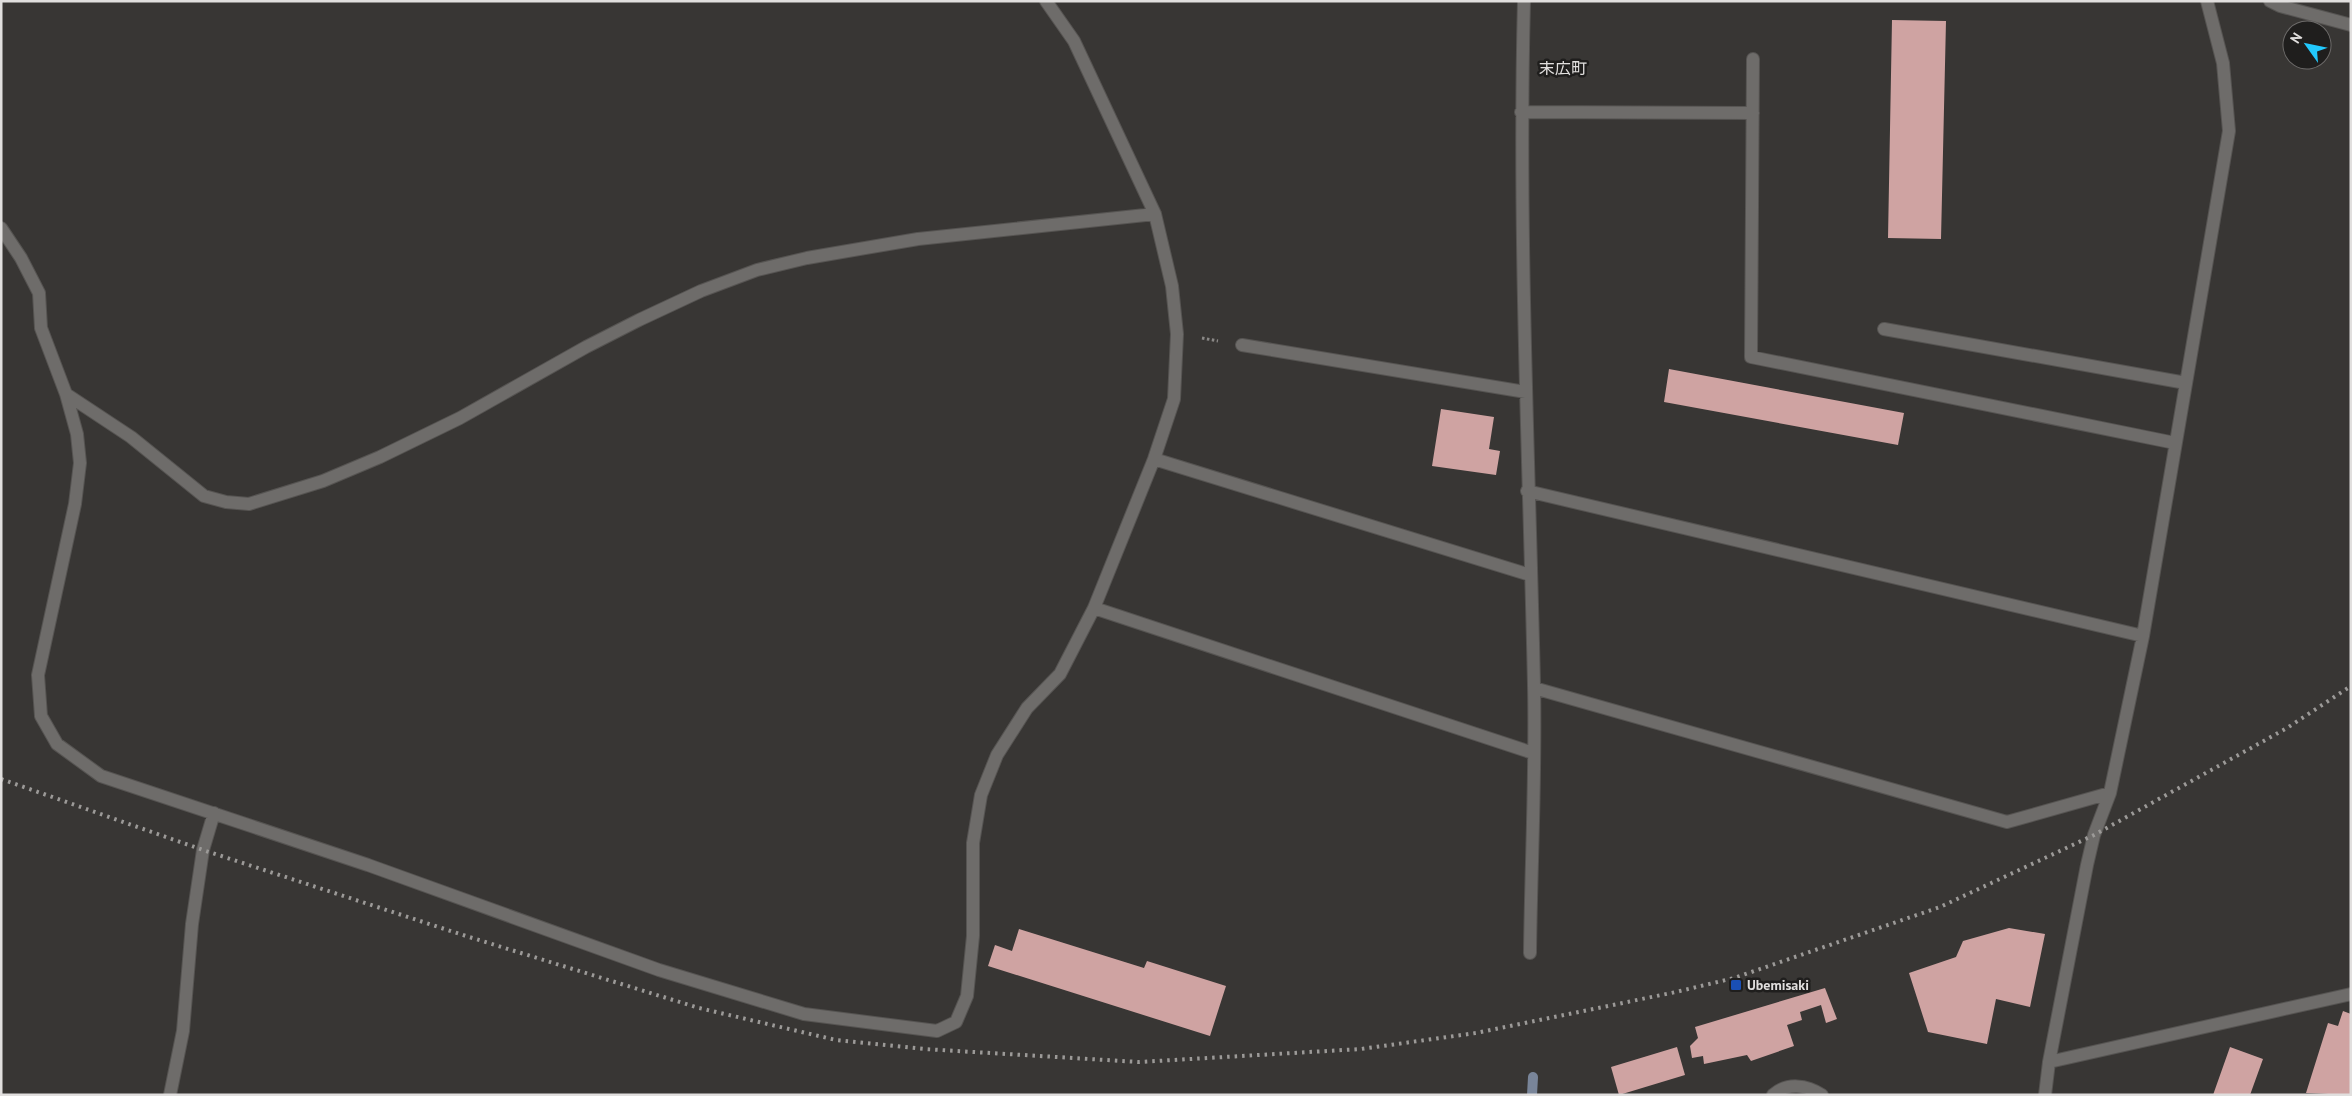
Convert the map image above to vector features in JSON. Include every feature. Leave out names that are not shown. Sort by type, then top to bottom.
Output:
[{"type":"street","points":[[1,228],[40,292],[41,328],[66,394],[77,434],[80,463],[74,504],[38,675],[40,716],[57,744],[101,776],[214,812],[668,973],[804,1014],[937,1031],[956,1022],[967,996],[973,936],[973,843],[981,795],[996,755],[1027,708],[1060,674],[1094,608],[1154,459],[1174,399],[1177,334],[1172,286],[1155,214],[1074,41],[1046,1]]},
{"type":"street","points":[[1524,1],[1521,112],[1527,491],[1534,688],[1530,954]]},
{"type":"street","points":[[2045,1095],[2049,1062],[2087,864],[2094,835],[2110,793],[2143,636],[2229,131],[2223,63],[2207,1]]},
{"type":"street","points":[[2270,1],[2280,6],[2351,25]]},
{"type":"street","points":[[1753,59],[1751,357],[2175,443]]},
{"type":"street","points":[[1521,112],[1753,113]]},
{"type":"street","points":[[66,394],[131,436],[204,496],[226,502],[249,504],[323,481],[380,457],[460,418],[586,346],[701,291],[757,270],[807,258],[918,239],[1155,214]]},
{"type":"street","points":[[1884,329],[2186,383]]},
{"type":"street","points":[[1242,345],[1526,392]]},
{"type":"street","points":[[1154,459],[1530,575]]},
{"type":"street","points":[[1527,491],[2143,636]]},
{"type":"street","points":[[1094,608],[1533,754]]},
{"type":"street","points":[[1534,688],[2007,822],[2110,793]]},
{"type":"street","points":[[170,1095],[183,1031],[192,924],[203,850],[214,812]]},
{"type":"street","points":[[2049,1062],[2351,994]]},
{"type":"street","points":[[1773,1095],[1787,1087],[1799,1086],[1811,1088],[1822,1095]]},
{"type":"path","points":[[1177,334],[1242,345]]},
{"type":"building","points":[[1892,20],[1946,21],[1941,239],[1888,238]]},
{"type":"building","points":[[1669,369],[1904,413],[1898,445],[1664,402]]},
{"type":"building","points":[[1441,409],[1494,417],[1489,449],[1500,451],[1496,475],[1432,466]]},
{"type":"building","points":[[2009,928],[2045,934],[2030,1007],[1996,999],[1987,1044],[1928,1032],[1909,973],[1956,957],[1963,941]]},
{"type":"building","points":[[1019,929],[1144,968],[1147,961],[1226,986],[1210,1036],[988,966],[995,945],[1012,951]]},
{"type":"building","points":[[1825,988],[1837,1019],[1826,1023],[1821,1005],[1800,1012],[1802,1020],[1787,1025],[1794,1046],[1751,1061],[1747,1055],[1704,1064],[1703,1056],[1692,1058],[1690,1046],[1698,1038],[1695,1027]]},
{"type":"building","points":[[2343,1011],[2351,1014],[2351,1095],[2306,1093],[2328,1023],[2338,1026]]},
{"type":"building","points":[[1677,1047],[1685,1075],[1619,1095],[1611,1067]]},
{"type":"building","points":[[2230,1047],[2263,1059],[2250,1095],[2213,1095]]},
{"type":"waterway","points":[[1532,1095],[1533,1077]]},
{"type":"railway","points":[[1,779],[203,850],[466,936],[699,1008],[836,1040],[924,1049],[1139,1062],[1361,1049],[1476,1033],[1676,992],[1734,978],[1940,907],[2094,835],[2287,728],[2351,686]]},
{"type":"place","name":"Ubemisaki","points":[[1736,985]]},
{"type":"district","name":"末広町","points":[[1563,68]]}]
